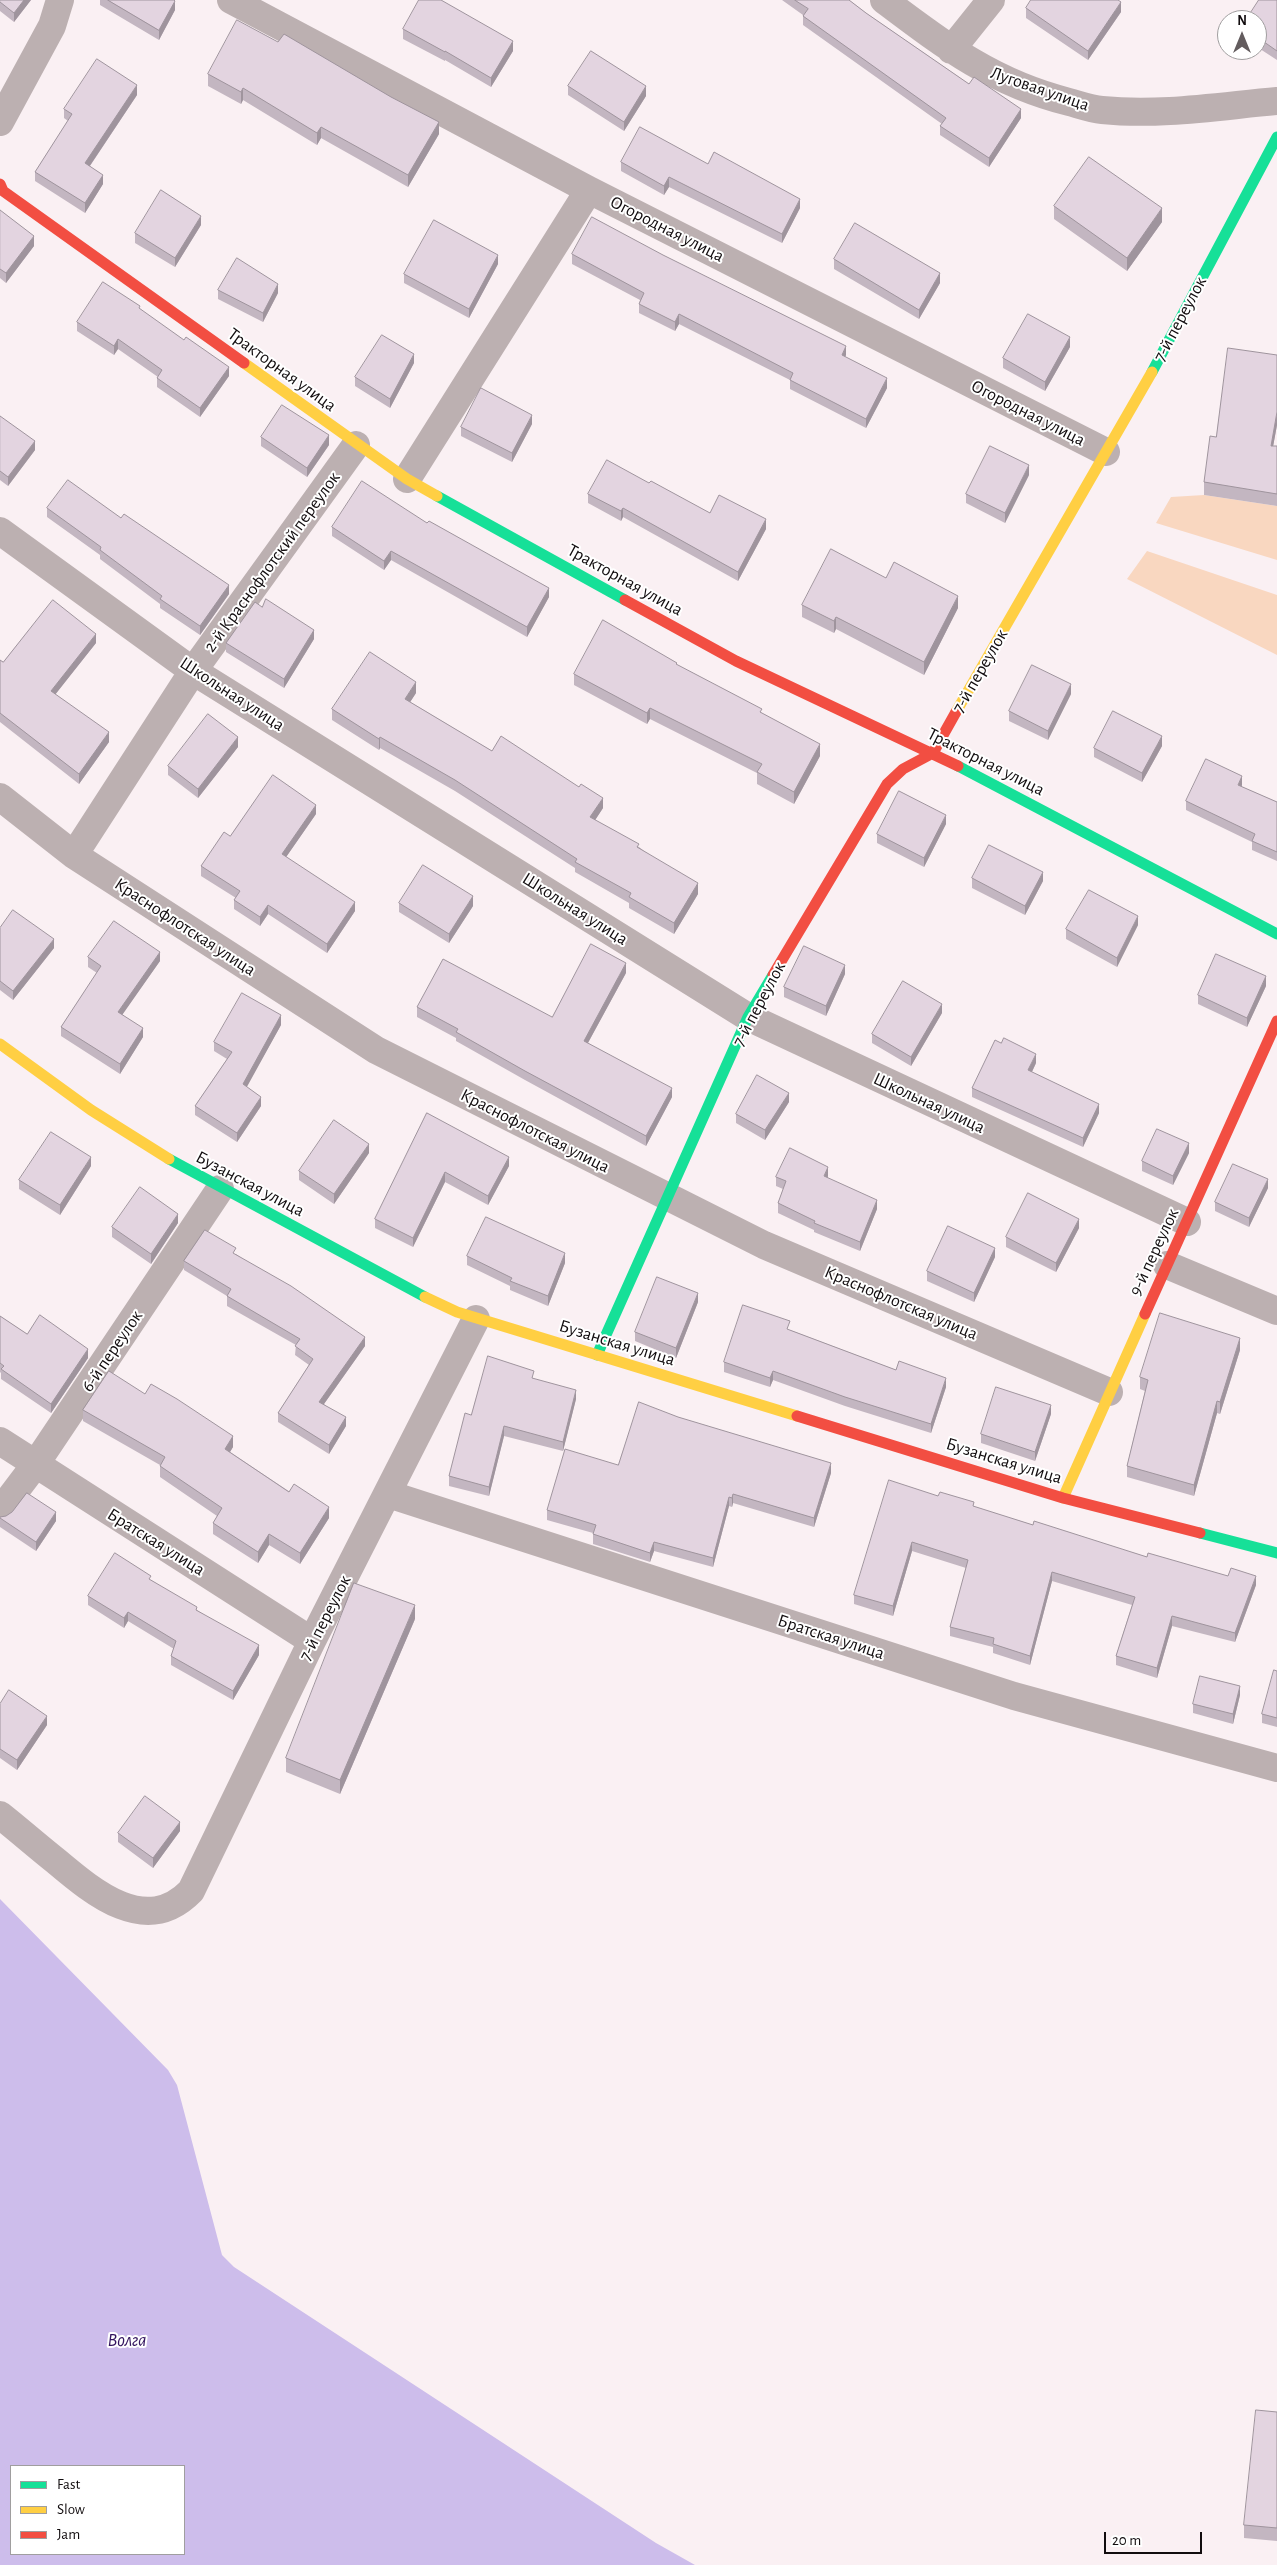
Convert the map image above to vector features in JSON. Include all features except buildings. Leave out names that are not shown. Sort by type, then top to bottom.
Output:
[{"type":"street","points":[[0,122],[52,26],[60,0]]},
{"type":"street","name":"Огородная улица","points":[[231,0],[589,190],[1106,452]]},
{"type":"street","name":"Луговая улица","points":[[884,0],[951,50],[1001,79],[1056,99],[1101,110],[1154,111],[1277,101]]},
{"type":"street","points":[[951,50],[991,0]]},
{"type":"street","name":"7-й переулок","points":[[597,1355],[669,1198],[748,1017],[887,784],[903,770],[932,753],[1142,390],[1277,137]]},
{"type":"street","name":"Тракторная улица","points":[[1,190],[406,479],[736,661],[932,753],[1277,934]]},
{"type":"street","points":[[406,479],[589,190]]},
{"type":"street","name":"2-й Краснофлотский переулок","points":[[74,854],[193,671],[356,445]]},
{"type":"street","name":"Школьная улица","points":[[0,531],[193,671],[748,1017],[1187,1222]]},
{"type":"street","name":"Краснофлотская улица","points":[[0,797],[74,854],[376,1050],[764,1245],[1109,1392]]},
{"type":"street","name":"9-й переулок","points":[[1063,1498],[1277,1021]]},
{"type":"street","name":"Бузанская улица","points":[[0,1044],[91,1110],[189,1172],[406,1288],[476,1319],[1063,1498],[1277,1553]]},
{"type":"street","name":"6-й переулок","points":[[0,1511],[35,1465],[220,1188]]},
{"type":"street","points":[[1167,1266],[1277,1311]]},
{"type":"street","name":"7-й переулок","points":[[0,1815],[88,1888],[106,1900],[126,1908],[146,1911],[166,1908],[180,1902],[192,1891],[312,1641],[476,1319]]},
{"type":"street","name":"Братская улица","points":[[0,1441],[312,1641]]},
{"type":"street","name":"Братская улица","points":[[388,1494],[1014,1696],[1277,1768]]},
{"type":"shaded area","points":[[1204,495],[1277,506],[1277,560],[1156,523],[1171,497]]},
{"type":"shaded area","points":[[1147,551],[1277,595],[1277,655],[1127,579]]},
{"type":"water","name":"Волга","points":[[0,1899],[168,2070],[177,2085],[222,2255],[234,2267],[656,2543],[695,2565],[0,2565]]},
{"type":"traffic: fast","points":[[1152,372],[1277,137]]},
{"type":"traffic: fast","points":[[437,496],[625,600]]},
{"type":"traffic: fast","points":[[958,766],[1277,934]]},
{"type":"traffic: fast","points":[[597,1355],[748,1017],[773,975]]},
{"type":"traffic: fast","points":[[169,1159],[425,1297]]},
{"type":"traffic: fast","points":[[1200,1533],[1277,1553]]},
{"type":"traffic: slow","points":[[244,363],[407,479],[437,496]]},
{"type":"traffic: slow","points":[[956,712],[1152,372]]},
{"type":"traffic: slow","points":[[0,1044],[91,1110],[169,1159]]},
{"type":"traffic: slow","points":[[425,1297],[457,1312],[797,1416]]},
{"type":"traffic: slow","points":[[1063,1498],[1145,1314]]},
{"type":"traffic: jam","points":[[0,184],[3,191],[244,363]]},
{"type":"traffic: jam","points":[[625,600],[736,661],[958,766]]},
{"type":"traffic: jam","points":[[773,975],[887,784],[903,769],[933,753],[956,712]]},
{"type":"traffic: jam","points":[[1145,1314],[1277,1021]]},
{"type":"traffic: jam","points":[[797,1416],[1063,1498],[1200,1533]]}]
